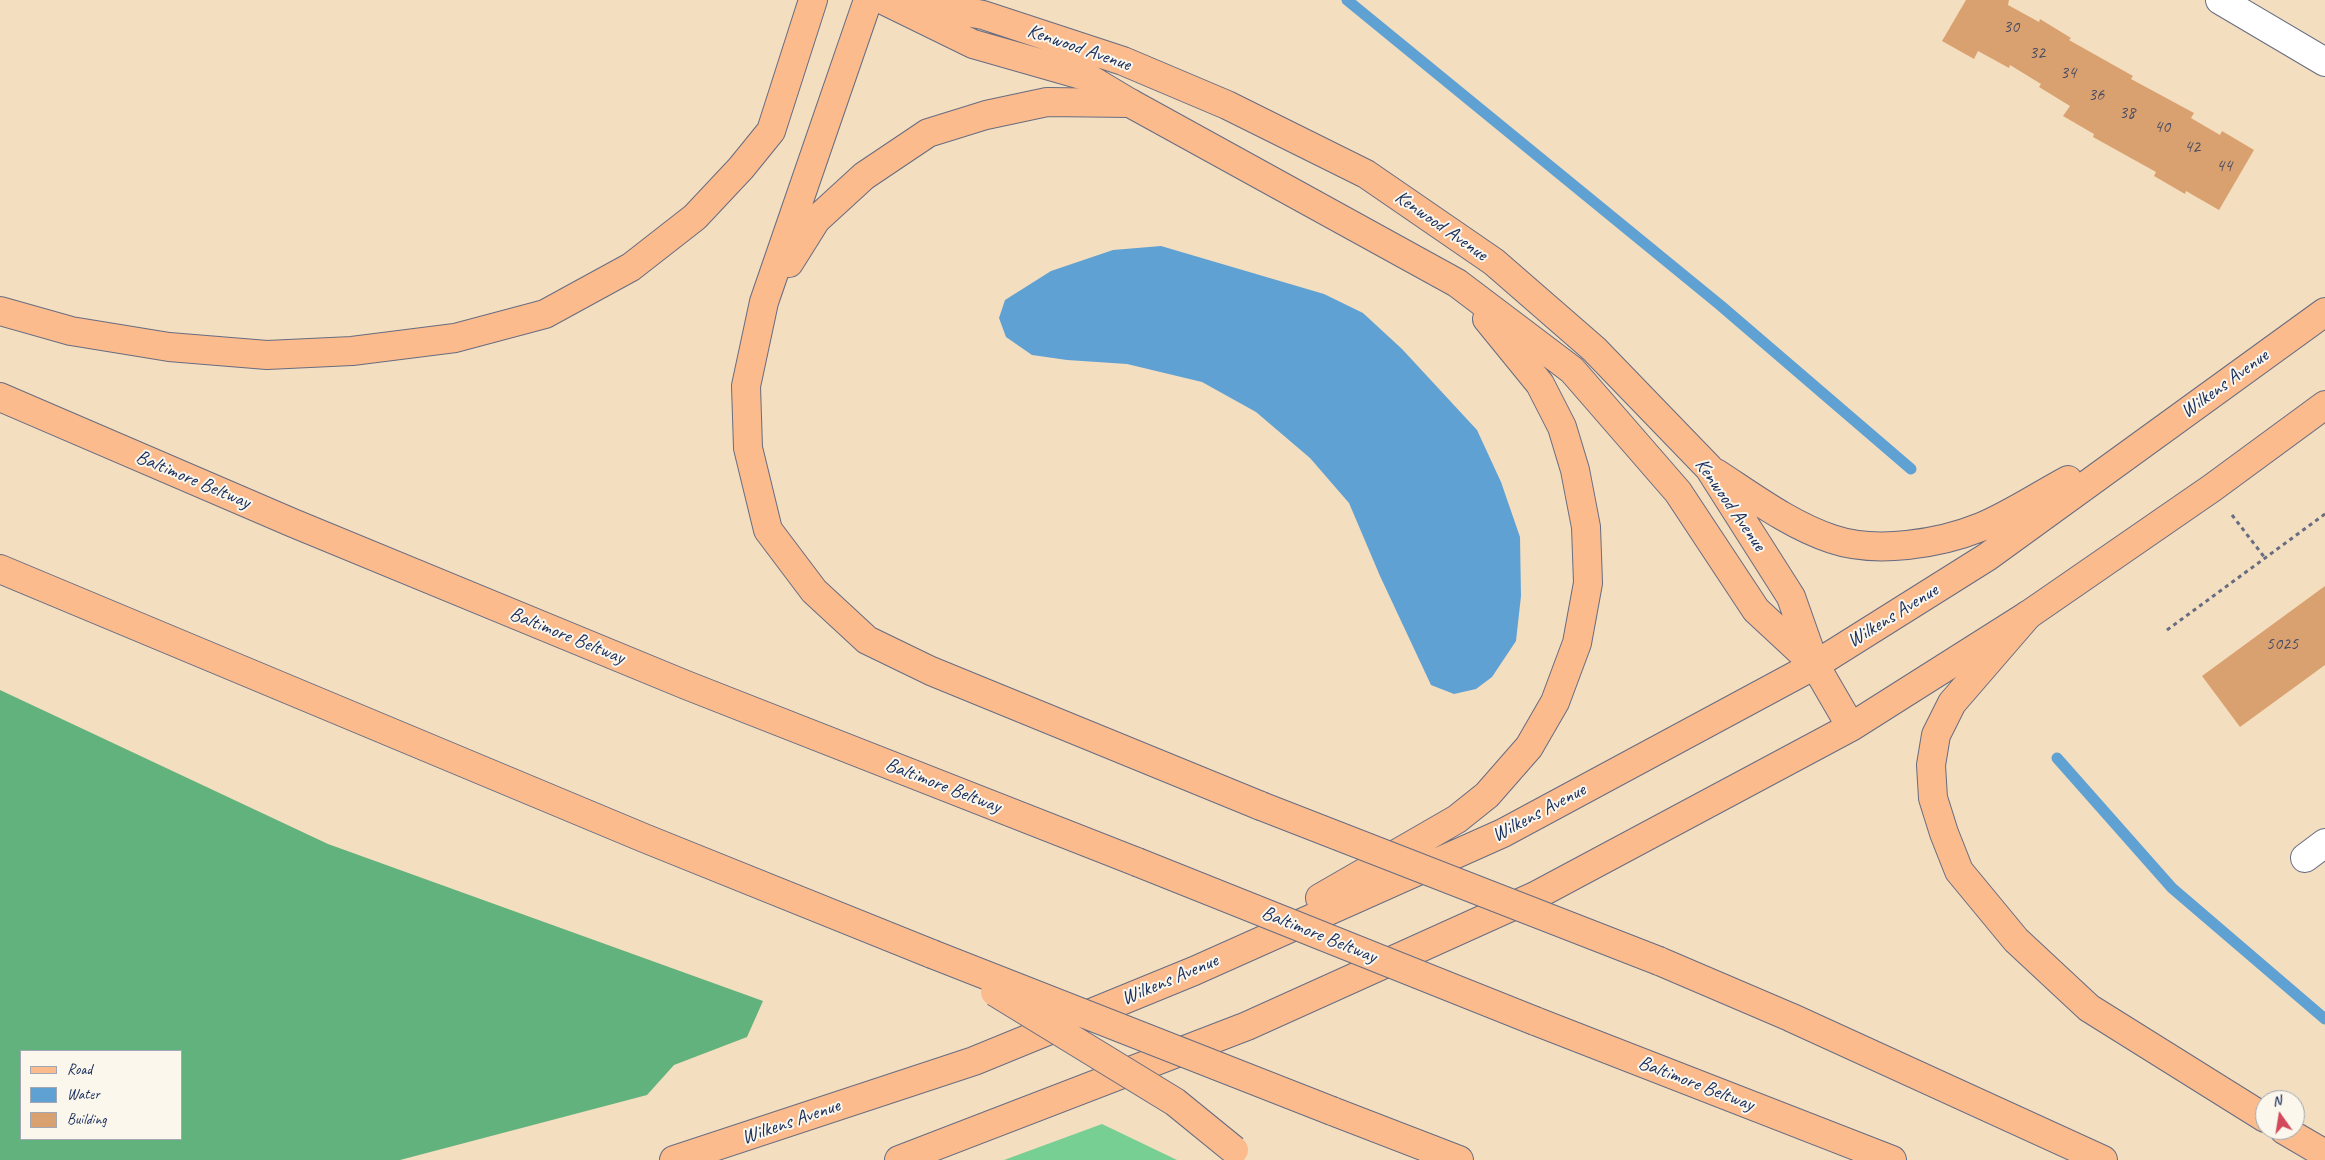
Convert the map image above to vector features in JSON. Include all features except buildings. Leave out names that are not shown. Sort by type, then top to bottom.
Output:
[{"type":"main road","points":[[0,311],[71,331],[159,346],[267,355],[352,351],[455,338],[544,314],[631,267],[695,217],[741,168],[771,131],[813,0]]},
{"type":"main road","points":[[868,0],[764,302],[746,386],[748,448],[768,530],[814,591],[867,640],[931,671],[1261,806],[1658,961],[1790,1016],[2103,1160]]},
{"type":"main road","name":"Kenwood Avenue","points":[[883,0],[973,44],[1085,76],[1130,103],[1457,284],[1572,370],[1678,492],[1756,610],[1815,665]]},
{"type":"main road","name":"Kenwood Avenue","points":[[904,0],[983,15],[1123,61],[1227,104],[1366,174],[1494,262],[1594,349],[1709,468],[1792,597],[1815,665],[1851,727]]},
{"type":"main road","points":[[764,302],[816,220],[864,176],[928,133],[986,115],[1047,102],[1130,103]]},
{"type":"main road","points":[[1194,971],[1457,819],[1487,795],[1529,747],[1555,702],[1577,643],[1588,583],[1586,527],[1576,470],[1562,427],[1540,384],[1457,284]]},
{"type":"main road","name":"Wilkens Avenue","points":[[674,1160],[974,1061],[1194,971],[1503,833],[1815,665],[1987,557],[2325,312]]},
{"type":"main road","name":"Baltimore Beltway","points":[[0,397],[284,519],[686,685],[1892,1160]]},
{"type":"main road","points":[[899,1160],[1247,1026],[1526,900],[1851,727],[2028,615],[2212,488],[2325,405]]},
{"type":"main road","points":[[1709,468],[1786,518],[1832,539],[1871,547],[1928,542],[1981,527],[2158,432]]},
{"type":"main road","points":[[0,570],[644,838],[932,954],[1459,1160]]},
{"type":"main road","points":[[2028,615],[1952,703],[1936,735],[1931,764],[1934,798],[1944,834],[1959,872],[2016,940],[2089,1008],[2255,1112]]},
{"type":"main road","points":[[932,954],[1175,1102],[1240,1155]]},
{"type":"main road","points":[[2301,1140],[2325,1154]]},
{"type":"street","points":[[2220,0],[2325,62]]},
{"type":"path","points":[[2212,488],[2264,558]]},
{"type":"path","points":[[2168,630],[2325,514]]},
{"type":"green space","points":[[0,690],[328,844],[763,1001],[747,1037],[674,1065],[647,1095],[400,1160],[0,1160]]},
{"type":"green space","points":[[1102,1124],[1177,1160],[1004,1160]]},
{"type":"water","points":[[1161,246],[1324,294],[1363,313],[1402,349],[1477,430],[1501,482],[1520,537],[1521,596],[1516,641],[1492,677],[1476,689],[1454,694],[1431,685],[1380,576],[1349,503],[1310,458],[1256,412],[1202,382],[1127,364],[1067,360],[1032,355],[1006,337],[999,318],[1005,300],[1051,271],[1113,250]]},
{"type":"waterway","points":[[1347,0],[1720,305],[1911,469]]},
{"type":"waterway","points":[[2057,758],[2172,888],[2325,1019]]}]
